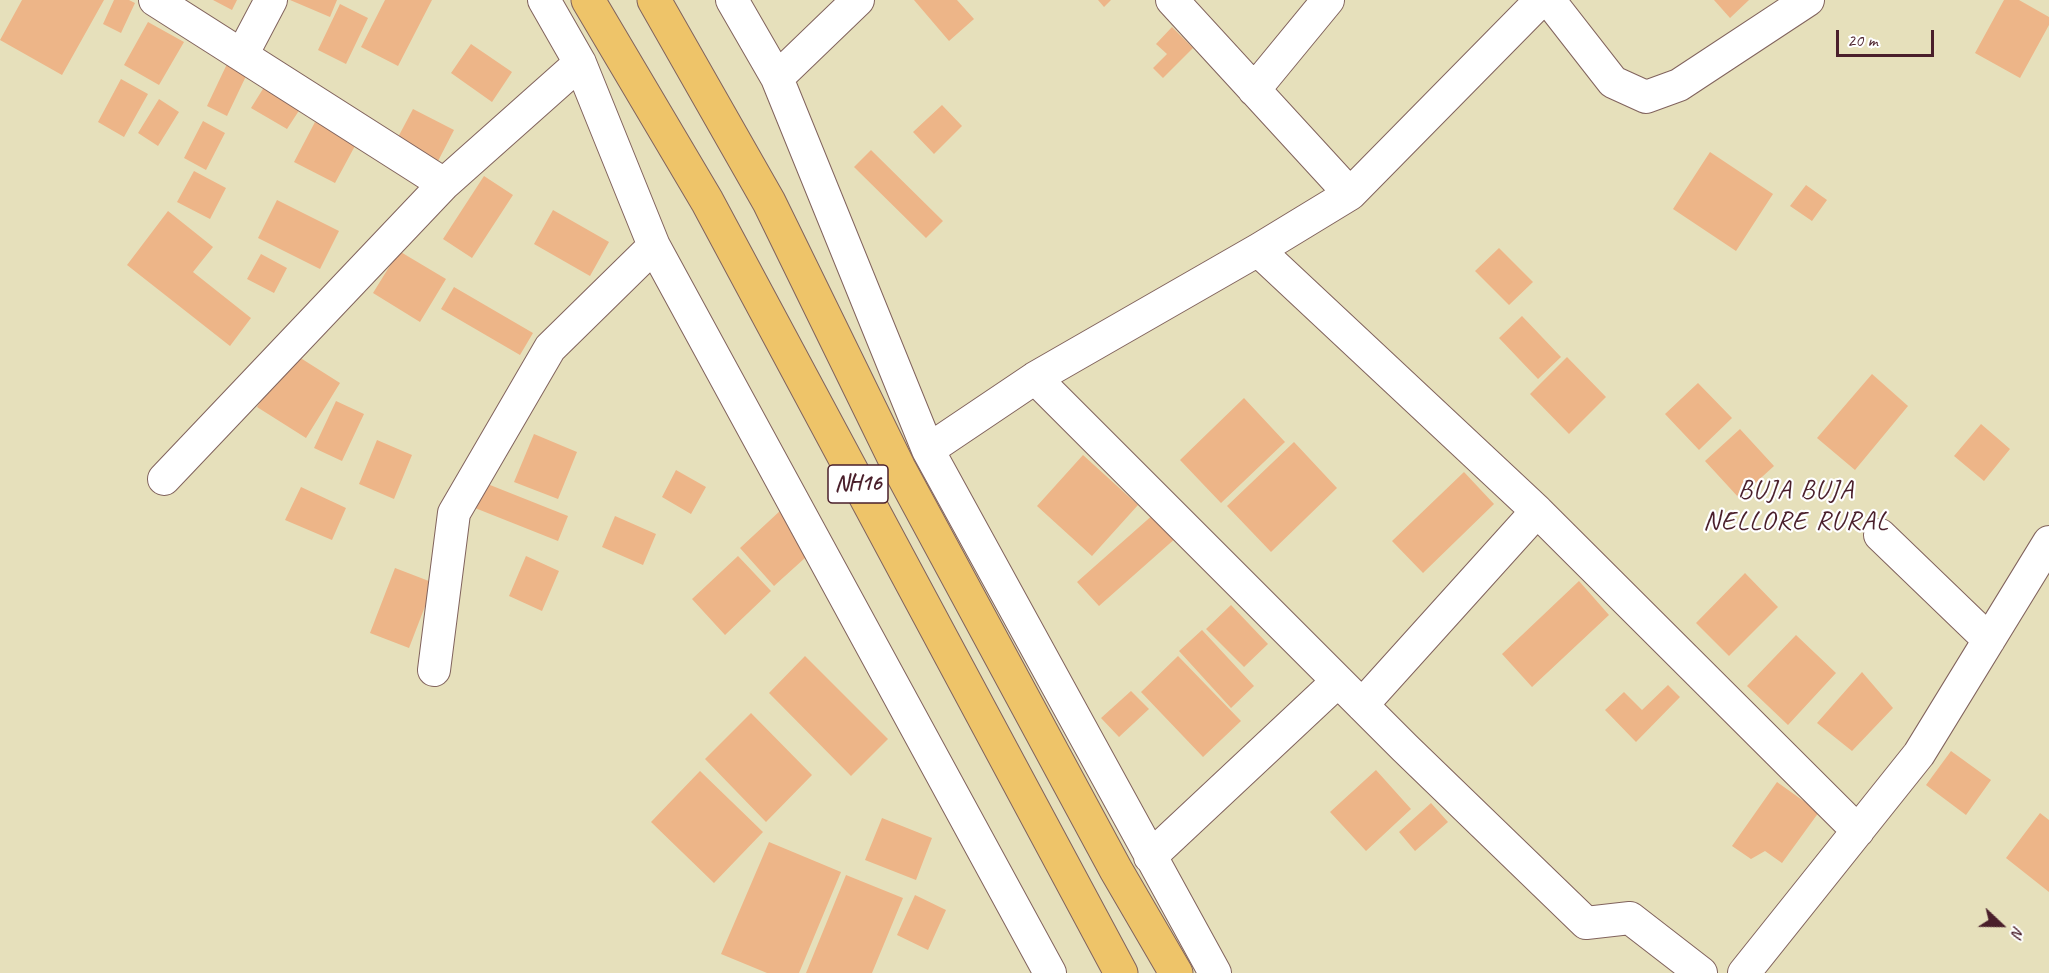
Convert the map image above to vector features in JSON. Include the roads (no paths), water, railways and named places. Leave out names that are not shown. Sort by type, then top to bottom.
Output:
[{"type":"highway","name":"NH16","points":[[588,0],[707,201],[1121,973]]},
{"type":"highway","name":"NH16","points":[[654,0],[768,202],[899,468],[1116,870],[1176,973]]},
{"type":"street","points":[[155,0],[444,184]]},
{"type":"street","points":[[242,55],[271,0]]},
{"type":"street","points":[[544,0],[580,63],[654,246],[1050,973]]},
{"type":"street","points":[[732,0],[777,78],[928,450],[1215,973]]},
{"type":"street","points":[[777,78],[858,0]]},
{"type":"street","points":[[1172,0],[1350,194]]},
{"type":"street","points":[[1254,90],[1328,0]]},
{"type":"street","points":[[928,450],[1035,378],[1258,250],[1350,194],[1541,0]]},
{"type":"street","points":[[1550,0],[1613,82],[1646,97],[1679,85],[1808,0]]},
{"type":"street","points":[[164,479],[444,184],[580,63]]},
{"type":"street","points":[[434,670],[454,513],[550,348],[654,246]]},
{"type":"street","points":[[1258,250],[1538,511],[1857,831]]},
{"type":"street","points":[[1035,378],[1362,705],[1586,922],[1630,918],[1701,973]]},
{"type":"street","points":[[1362,705],[1538,511]]},
{"type":"street","points":[[1880,535],[1989,640]]},
{"type":"street","points":[[1744,973],[1919,754],[2049,542]]},
{"type":"street","points":[[1150,857],[1338,681]]},
{"type":"district","name":"BUJA BUJA NELLORE RURAL","points":[[1796,506]]}]
